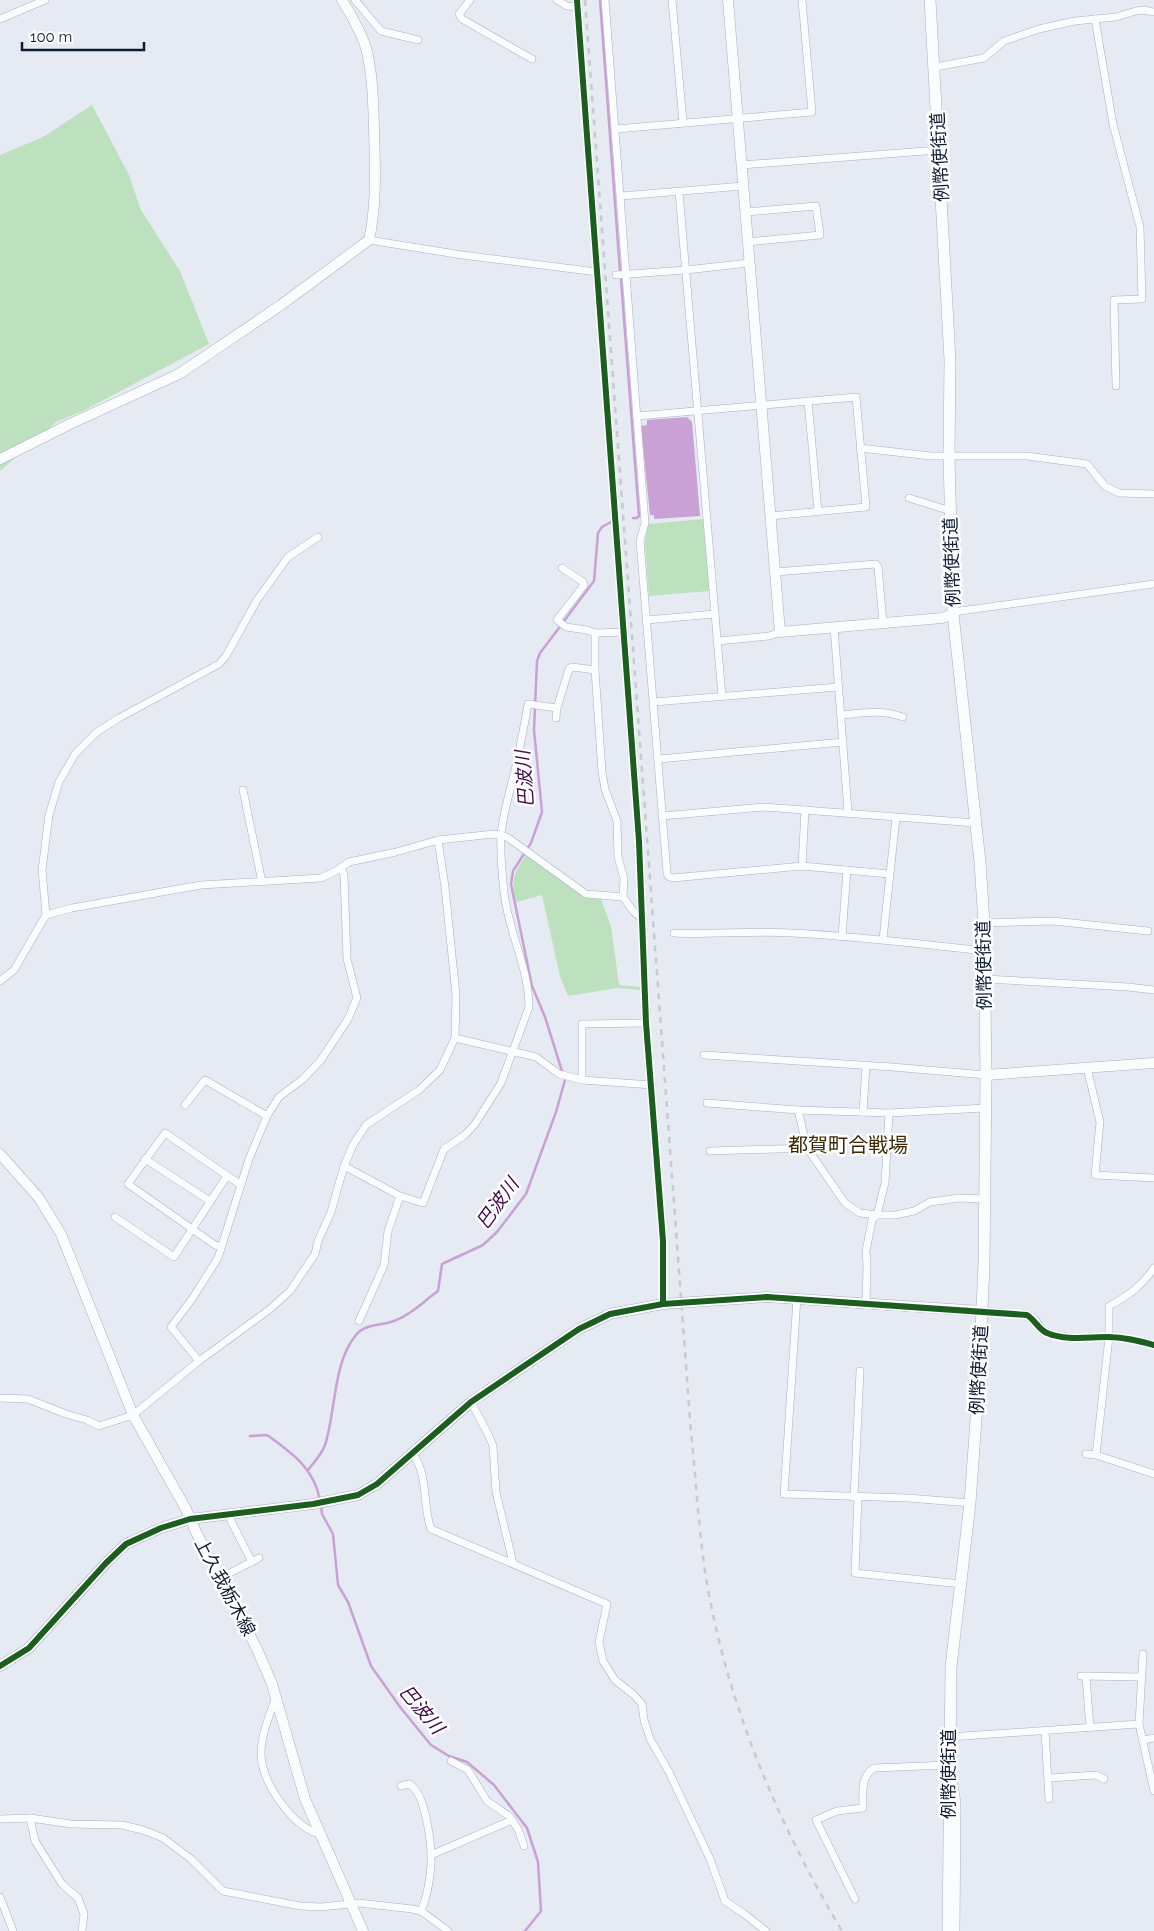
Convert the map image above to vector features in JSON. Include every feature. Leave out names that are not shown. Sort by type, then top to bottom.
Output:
[{"type":"main road","name":"例幣使街道","points":[[930,0],[950,360],[949,456],[953,614],[976,823],[985,951],[986,1108],[982,1311],[970,1503],[950,1667],[948,1765],[951,1928]]},
{"type":"street","points":[[0,19],[45,0]]},
{"type":"street","points":[[0,459],[70,424],[179,374],[288,300],[369,240],[373,219],[372,75],[365,46],[351,14],[342,0]]},
{"type":"street","points":[[355,0],[381,31],[418,40]]},
{"type":"street","points":[[470,0],[460,14],[462,19],[532,59]]},
{"type":"street","points":[[557,0],[567,6],[578,3],[643,920],[646,1023],[662,1241],[663,1304]]},
{"type":"street","points":[[605,0],[645,523],[640,541],[666,869],[670,878],[802,866],[890,874]]},
{"type":"street","points":[[672,0],[683,122]]},
{"type":"street","points":[[728,0],[780,632]]},
{"type":"street","points":[[616,129],[812,112],[802,0]]},
{"type":"street","points":[[935,67],[984,58],[1004,41],[1039,29],[1075,21],[1116,17],[1136,11],[1154,12]]},
{"type":"street","points":[[1095,19],[1112,124],[1140,227],[1142,298],[1114,300],[1116,386]]},
{"type":"street","points":[[741,165],[939,150]]},
{"type":"street","points":[[621,196],[743,186]]},
{"type":"street","points":[[679,192],[722,696]]},
{"type":"street","points":[[746,212],[816,206],[820,235],[747,242]]},
{"type":"street","points":[[369,240],[462,255],[597,272]]},
{"type":"street","points":[[616,275],[749,264]]},
{"type":"street","points":[[637,416],[856,397],[866,507],[770,516]]},
{"type":"street","points":[[808,401],[818,511]]},
{"type":"street","points":[[860,448],[930,456],[1027,456],[1087,464],[1105,486],[1118,493],[1154,494]]},
{"type":"street","points":[[909,498],[950,511]]},
{"type":"street","points":[[0,981],[14,970],[46,915],[42,870],[49,816],[59,782],[75,754],[98,732],[119,718],[219,664],[226,656],[257,600],[288,557],[318,537]]},
{"type":"street","points":[[775,572],[876,564],[878,567],[883,623]]},
{"type":"street","points":[[562,568],[583,582],[584,585],[557,620],[566,627],[595,633],[624,632]]},
{"type":"street","points":[[718,641],[769,636],[780,632],[942,618],[960,611],[1154,584]]},
{"type":"street","points":[[646,620],[715,614]]},
{"type":"street","points":[[834,627],[848,812]]},
{"type":"street","points":[[595,633],[595,670],[602,772],[605,789],[617,820],[618,857],[624,879],[623,897],[634,912],[643,920]]},
{"type":"street","points":[[556,718],[557,708],[570,669],[595,670]]},
{"type":"street","points":[[654,702],[838,687]]},
{"type":"street","points":[[344,1166],[400,1196],[423,1203],[443,1152],[475,1124],[501,1083],[528,1007],[529,994],[509,922],[504,895],[501,835],[528,704],[557,708]]},
{"type":"street","points":[[841,715],[886,711],[903,717]]},
{"type":"street","points":[[658,759],[843,742]]},
{"type":"street","points":[[243,790],[262,882]]},
{"type":"street","points":[[662,816],[764,807],[976,823]]},
{"type":"street","points":[[802,866],[805,810]]},
{"type":"street","points":[[883,939],[896,818]]},
{"type":"street","points":[[46,915],[72,908],[201,885],[321,878],[349,862],[396,852],[438,840],[501,835],[586,894],[623,897]]},
{"type":"street","points":[[0,1398],[28,1399],[99,1426],[133,1415],[198,1361],[270,1309],[290,1291],[301,1277],[315,1254],[318,1241],[331,1212],[344,1166],[353,1145],[366,1125],[420,1090],[440,1070],[455,1038],[456,995],[445,887],[438,840]]},
{"type":"street","points":[[198,1361],[171,1327],[208,1276],[218,1258],[240,1185],[266,1116],[279,1097],[303,1079],[321,1060],[343,1028],[358,998],[347,959],[344,874],[341,867]]},
{"type":"street","points":[[842,937],[847,870]]},
{"type":"street","points":[[984,923],[1053,921],[1148,930]]},
{"type":"street","points":[[674,933],[790,932],[883,939],[985,951]]},
{"type":"street","points":[[985,979],[1154,990]]},
{"type":"street","points":[[582,1080],[582,1024],[646,1023]]},
{"type":"street","points":[[455,1038],[536,1057],[559,1074],[582,1080],[652,1085]]},
{"type":"street","points":[[704,1055],[986,1075],[1154,1063]]},
{"type":"street","points":[[863,1112],[866,1065]]},
{"type":"street","points":[[1088,1068],[1100,1122],[1095,1174],[1154,1178]]},
{"type":"street","points":[[185,1105],[205,1080],[266,1116]]},
{"type":"street","points":[[707,1103],[798,1110],[889,1113],[986,1108]]},
{"type":"street","points":[[798,1110],[807,1148],[845,1203],[860,1213],[895,1215],[914,1211],[930,1202],[959,1198],[984,1199]]},
{"type":"street","points":[[866,1303],[868,1266],[866,1251],[872,1220],[877,1215],[885,1183],[889,1113]]},
{"type":"street","points":[[221,1247],[215,1245],[128,1184],[165,1133],[240,1185]]},
{"type":"street","points":[[710,1151],[807,1148]]},
{"type":"street","name":"上久我栃木線","points":[[0,1154],[39,1198],[61,1234],[133,1415],[257,1649],[276,1697],[300,1784],[319,1834],[363,1931]]},
{"type":"street","points":[[146,1159],[210,1201]]},
{"type":"street","points":[[115,1217],[174,1257],[226,1176]]},
{"type":"street","points":[[359,1321],[384,1265],[388,1232],[400,1196]]},
{"type":"street","points":[[1096,1454],[1109,1337],[1109,1306],[1133,1293],[1146,1280],[1154,1268]]},
{"type":"street","points":[[0,1666],[29,1648],[106,1562],[126,1544],[150,1532],[190,1520],[316,1503],[358,1495],[377,1484],[471,1402],[590,1323],[619,1312],[663,1304],[759,1297],[797,1298],[1027,1315],[1035,1319],[1044,1332],[1054,1335],[1075,1338],[1123,1338],[1154,1345]]},
{"type":"street","points":[[797,1298],[784,1494],[970,1503]]},
{"type":"street","points":[[860,1371],[855,1573],[961,1584]]},
{"type":"street","points":[[471,1402],[493,1446],[496,1492],[513,1563]]},
{"type":"street","points":[[412,1453],[423,1478],[427,1514],[431,1529],[607,1604],[599,1642],[603,1661],[615,1680],[634,1694],[642,1704],[644,1720],[650,1739],[669,1772],[710,1859],[725,1902],[766,1931]]},
{"type":"street","points":[[1086,1454],[1096,1454],[1154,1474]]},
{"type":"street","points":[[230,1515],[231,1521],[252,1562]]},
{"type":"street","points":[[220,1578],[259,1558]]},
{"type":"street","points":[[1143,1654],[1139,1724],[1154,1791]]},
{"type":"street","points":[[1090,1728],[1084,1676],[1141,1678]]},
{"type":"street","points":[[276,1697],[262,1742],[261,1754],[268,1778],[275,1795],[300,1824],[319,1834]]},
{"type":"street","points":[[949,1737],[1139,1724]]},
{"type":"street","points":[[1044,1731],[1050,1799]]},
{"type":"street","points":[[1144,1740],[1154,1738]]},
{"type":"street","points":[[451,1761],[468,1770],[487,1801],[505,1811],[518,1829],[524,1846]]},
{"type":"street","points":[[854,1899],[816,1820],[837,1811],[863,1808],[864,1778],[874,1768],[948,1765]]},
{"type":"street","points":[[1049,1778],[1096,1775],[1104,1779]]},
{"type":"street","points":[[401,1786],[409,1784],[413,1786],[421,1798],[429,1838],[431,1855],[428,1886],[421,1912]]},
{"type":"street","points":[[30,1818],[35,1841],[62,1884],[78,1898],[84,1914],[82,1931]]},
{"type":"street","points":[[0,1819],[30,1818],[71,1824],[122,1825],[150,1832],[163,1838],[191,1859],[215,1886],[223,1891],[300,1906],[321,1907],[359,1903],[421,1912],[448,1931]]},
{"type":"street","points":[[431,1855],[512,1820]]},
{"type":"street","points":[[0,1897],[13,1931]]},
{"type":"green space","points":[[92,105],[129,175],[141,210],[180,271],[209,344],[85,410],[56,422],[0,471],[0,155],[43,137]]},
{"type":"green space","points":[[703,519],[710,591],[649,596],[645,543],[648,524]]},
{"type":"green space","points":[[526,855],[590,898],[601,899],[611,926],[619,985],[640,987],[640,990],[618,988],[568,996],[560,976],[542,895],[516,902],[514,877]]},
{"type":"shaded area","points":[[687,417],[692,422],[700,516],[654,519],[654,515],[650,515],[641,426],[647,425],[647,420]]},
{"type":"waterway","name":"巴波川","points":[[600,0],[620,271]]},
{"type":"waterway","name":"巴波川","points":[[621,280],[639,516],[633,518]]},
{"type":"waterway","name":"巴波川","points":[[564,621],[594,581],[598,533],[602,527],[611,522]]},
{"type":"waterway","name":"巴波川","points":[[559,628],[540,653],[537,661],[534,730],[542,812],[531,843],[513,871],[511,884],[532,986],[545,1017],[562,1071]]},
{"type":"waterway","name":"巴波川","points":[[308,1470],[325,1445],[339,1373],[343,1359],[356,1335],[364,1328],[389,1323],[417,1308],[438,1291],[442,1264],[483,1245],[497,1232],[526,1194],[556,1112],[565,1080]]},
{"type":"waterway","name":"巴波川","points":[[250,1436],[267,1435],[301,1462],[313,1479],[320,1500]]},
{"type":"waterway","name":"巴波川","points":[[321,1505],[322,1514],[333,1534],[338,1585],[348,1602],[371,1666],[400,1707],[431,1745],[449,1756],[467,1762],[494,1785],[527,1828],[538,1862],[541,1911],[525,1931]]},
{"type":"railway","points":[[585,0],[691,1433],[703,1555],[709,1595],[719,1640],[745,1727],[761,1769],[798,1851],[842,1931]]},
{"type":"cycle path","points":[[577,0],[639,841],[646,1023],[663,1241],[663,1304]]},
{"type":"cycle path","points":[[0,1666],[29,1648],[106,1563],[126,1544],[161,1528],[190,1519],[313,1504],[358,1495],[377,1484],[471,1402],[579,1329],[610,1314],[663,1304],[767,1297],[1027,1315],[1044,1332],[1062,1337],[1120,1338],[1154,1345]]},
{"type":"district","name":"都賀町合戦場","points":[[848,1145]]}]
